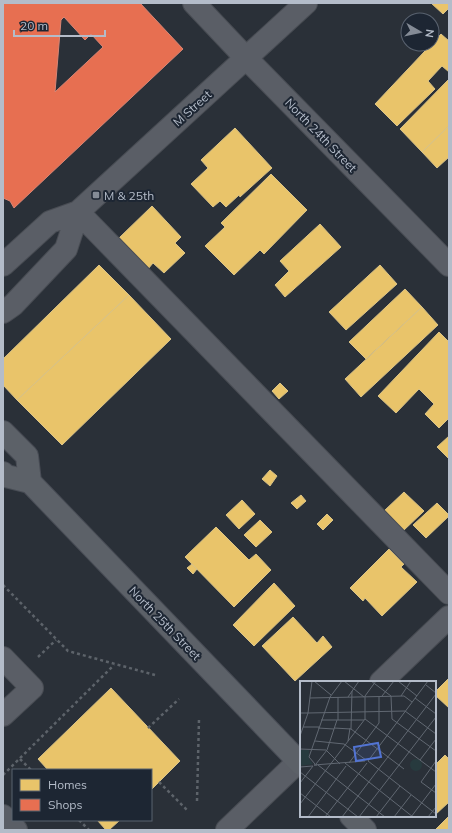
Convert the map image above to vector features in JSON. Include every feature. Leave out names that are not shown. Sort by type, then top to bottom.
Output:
[{"type":"main road","points":[[3,432],[27,456],[30,482],[6,476],[3,473]]},
{"type":"main road","name":"North 25th Street","points":[[30,482],[300,761]]},
{"type":"main road","points":[[352,817],[365,830]]},
{"type":"street","name":"North 24th Street","points":[[194,3],[449,266]]},
{"type":"street","name":"M Street","points":[[3,265],[50,222],[78,212],[306,3]]},
{"type":"street","name":"M Street","points":[[3,312],[13,305],[66,250],[78,212]]},
{"type":"street","points":[[78,212],[449,593]]},
{"type":"street","points":[[382,681],[449,617]]},
{"type":"street","points":[[3,658],[32,688],[3,715]]},
{"type":"street","points":[[227,830],[300,761]]},
{"type":"street","points":[[3,816],[16,830]]},
{"type":"path","points":[[3,585],[68,651],[155,675]]},
{"type":"path","points":[[35,660],[56,640]]},
{"type":"path","points":[[3,775],[115,664]]},
{"type":"path","points":[[148,728],[179,699]]},
{"type":"path","points":[[197,801],[199,719]]},
{"type":"path","points":[[20,758],[30,769]]},
{"type":"path","points":[[159,782],[187,810]]},
{"type":"path","points":[[80,821],[88,830]]},
{"type":"building: Homes","points":[[431,3],[449,3],[449,8],[443,14]]},
{"type":"building: Homes","points":[[441,34],[449,41],[449,72],[442,66],[428,81],[435,89],[397,126],[375,104],[424,52],[440,52]]},
{"type":"building: Homes","points":[[449,79],[449,126],[422,152],[400,129]]},
{"type":"building: Homes","points":[[449,126],[449,157],[437,168],[422,152]]},
{"type":"building: Homes","points":[[235,128],[272,168],[240,197],[239,195],[226,207],[220,201],[213,207],[191,184],[208,168],[201,160]]},
{"type":"building: Homes","points":[[271,174],[307,210],[264,254],[260,250],[234,275],[205,246],[225,227],[221,223]]},
{"type":"building: Homes","points":[[152,206],[181,237],[175,243],[185,253],[164,273],[153,263],[148,269],[119,238]]},
{"type":"building: Homes","points":[[320,224],[341,247],[285,297],[275,285],[289,271],[280,261]]},
{"type":"building: Homes","points":[[99,265],[129,295],[17,400],[3,385],[3,359]]},
{"type":"building: Homes","points":[[380,265],[397,284],[346,330],[329,312]]},
{"type":"building: Homes","points":[[405,289],[422,307],[366,359],[349,342]]},
{"type":"building: Homes","points":[[129,295],[171,339],[62,445],[17,400]]},
{"type":"building: Homes","points":[[422,307],[438,325],[361,397],[345,379]]},
{"type":"building: Homes","points":[[439,332],[449,342],[449,418],[439,428],[425,414],[434,404],[419,389],[396,413],[378,396]]},
{"type":"building: Homes","points":[[280,383],[288,391],[279,399],[272,391]]},
{"type":"building: Homes","points":[[449,436],[449,459],[437,447]]},
{"type":"building: Homes","points":[[270,470],[277,476],[270,486],[262,479]]},
{"type":"building: Homes","points":[[404,492],[424,511],[403,531],[384,511]]},
{"type":"building: Homes","points":[[301,495],[306,501],[297,509],[291,503]]},
{"type":"building: Homes","points":[[242,500],[255,514],[239,529],[226,515]]},
{"type":"building: Homes","points":[[437,503],[449,516],[426,538],[413,525]]},
{"type":"building: Homes","points":[[327,514],[333,520],[323,530],[317,524]]},
{"type":"building: Homes","points":[[260,520],[272,532],[256,547],[244,535]]},
{"type":"building: Homes","points":[[216,527],[249,560],[256,554],[271,570],[234,607],[185,557]]},
{"type":"building: Homes","points":[[389,549],[404,564],[401,567],[417,582],[382,616],[365,598],[363,601],[350,588]]},
{"type":"building: Homes","points":[[192,564],[197,569],[193,574],[187,568]]},
{"type":"building: Homes","points":[[274,583],[295,606],[254,646],[233,625]]},
{"type":"building: Homes","points":[[293,617],[317,643],[323,636],[332,647],[295,681],[262,646]]},
{"type":"building: Homes","points":[[449,678],[449,708],[436,696],[436,691]]},
{"type":"building: Homes","points":[[111,688],[180,761],[152,789],[152,769],[47,769],[38,759]]},
{"type":"building: Homes","points":[[445,755],[449,759],[449,802],[436,814],[436,764]]},
{"type":"building: Homes","points":[[449,816],[449,830],[437,830],[436,829]]},
{"type":"building: Homes","points":[[98,821],[119,821],[109,830],[106,830]]},
{"type":"building: Shops","points":[[3,3],[140,3],[183,49],[14,208],[10,201],[3,198]],"holes":[[[64,17],[85,40],[91,34],[103,47],[55,92],[61,20]]]},
{"type":"place","name":"M & 25th","points":[[96,195]]}]
